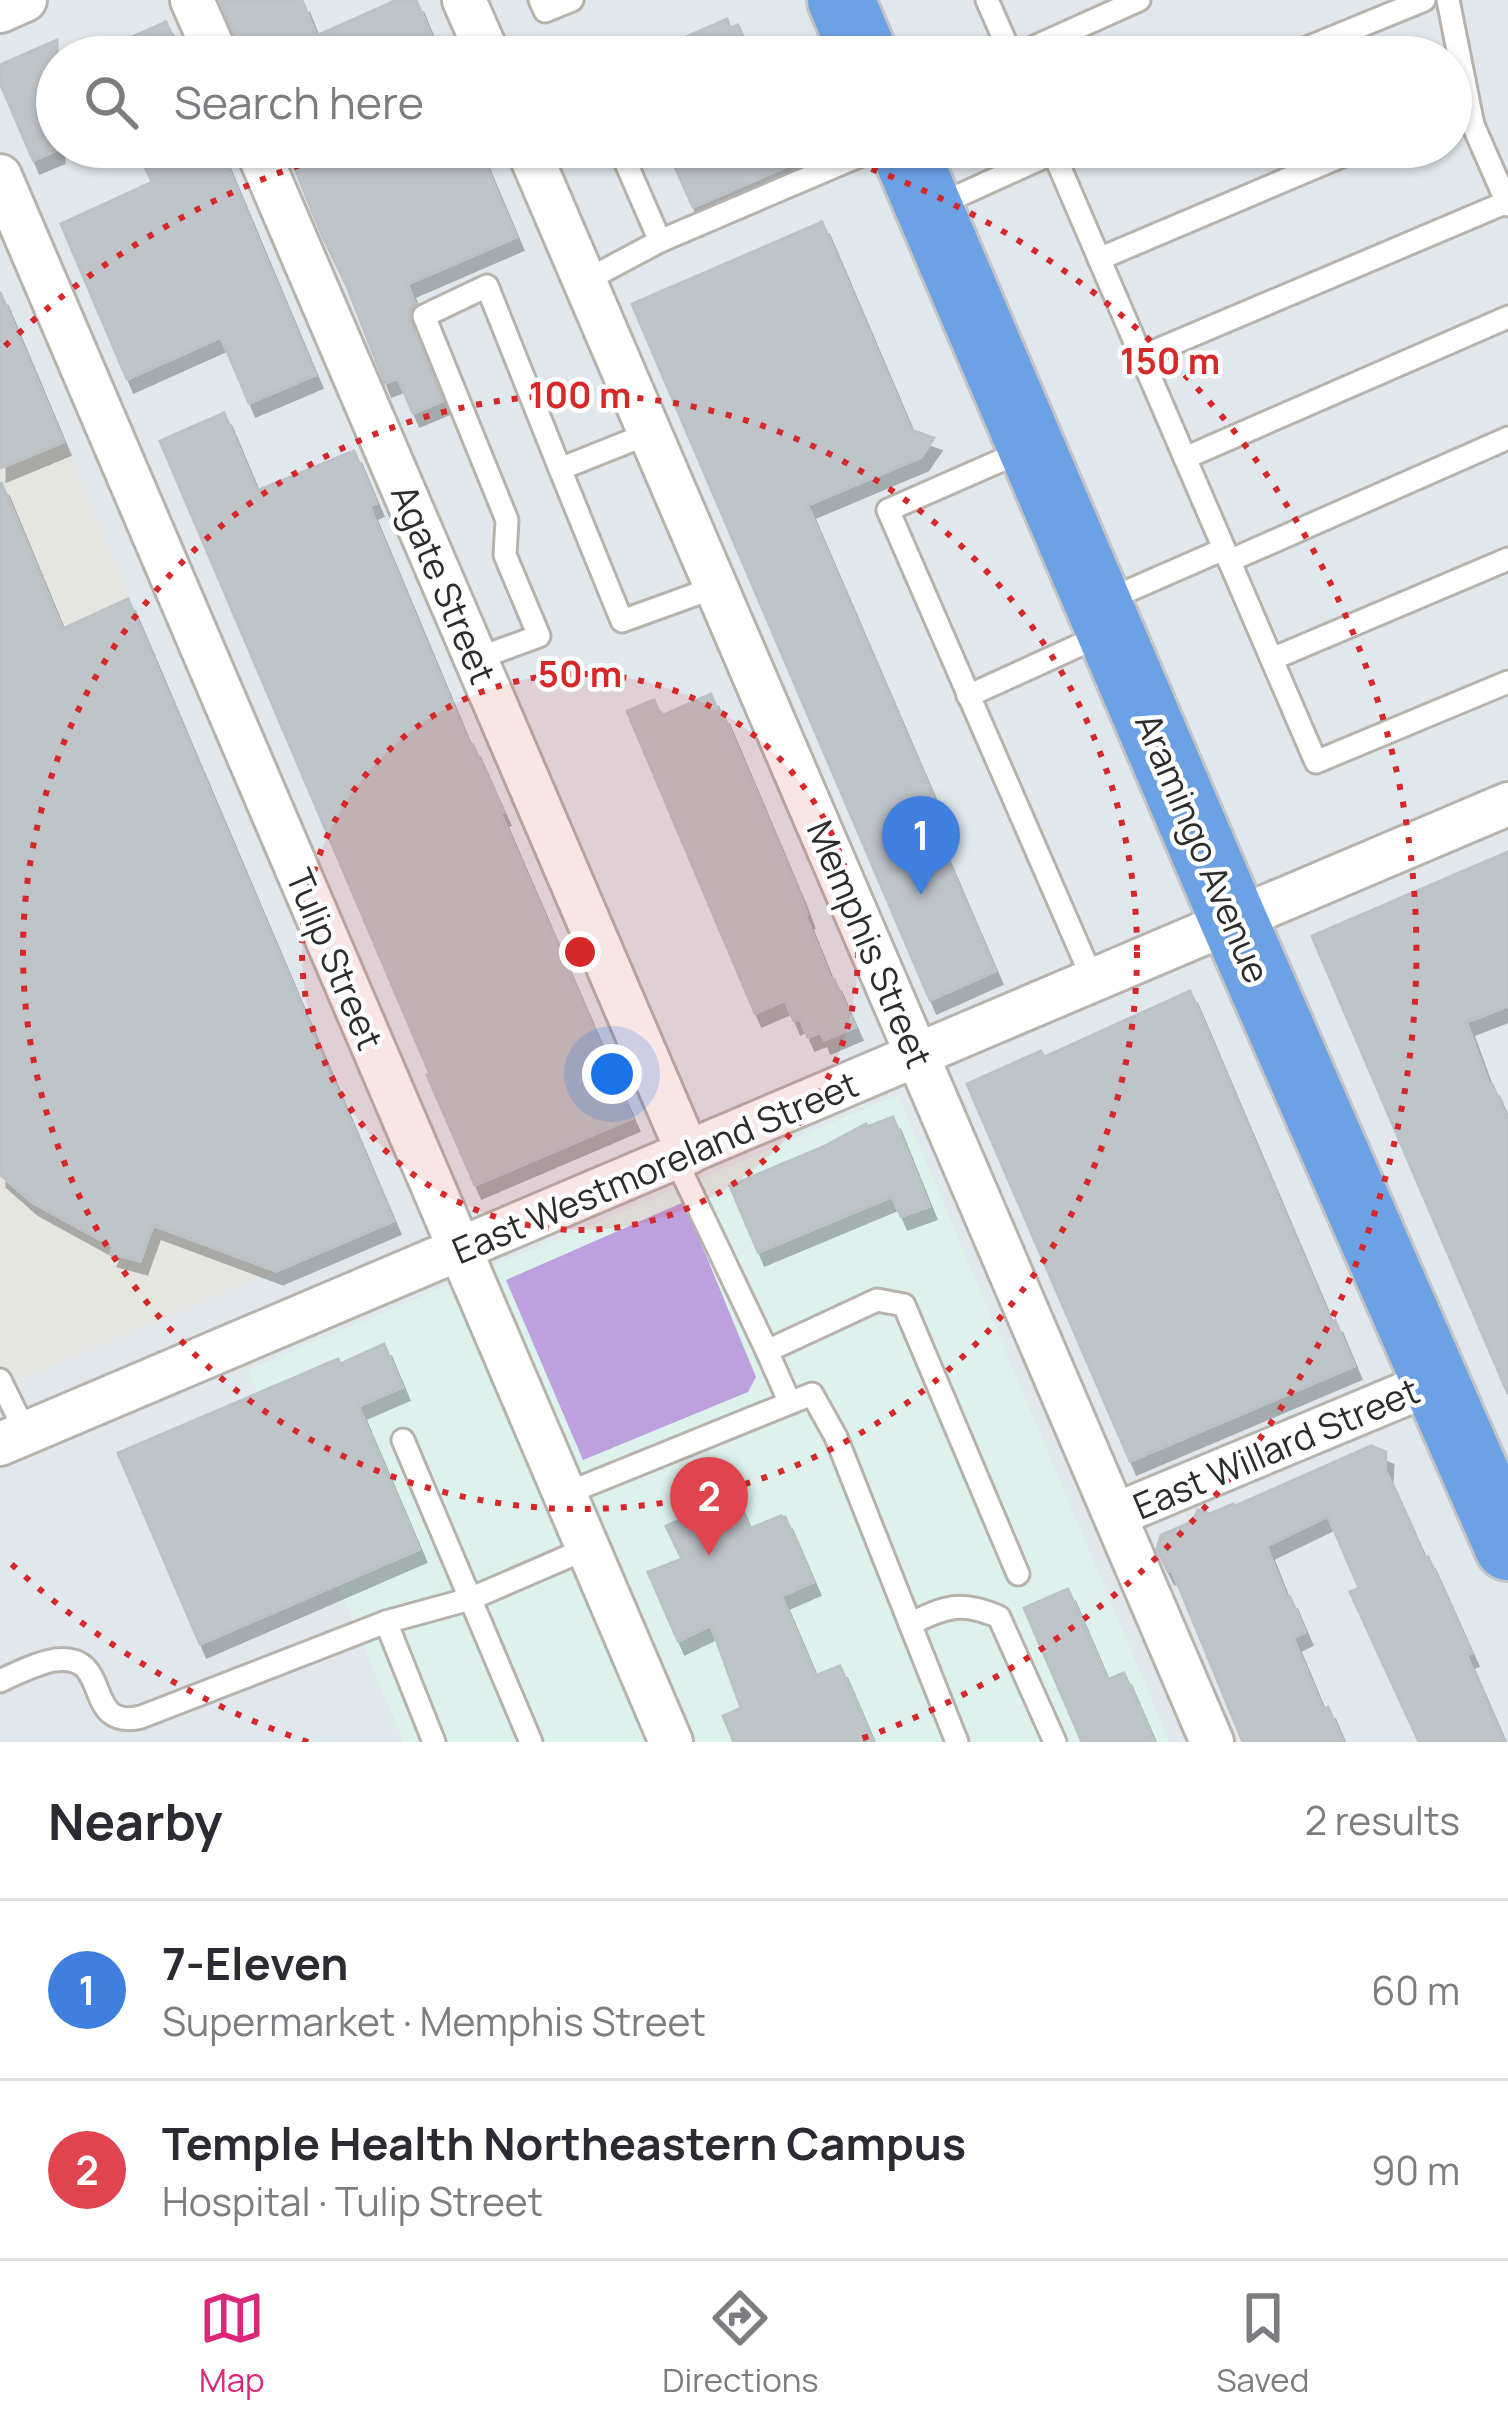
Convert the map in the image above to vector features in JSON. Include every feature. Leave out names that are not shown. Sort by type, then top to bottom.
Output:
[{"type":"main road","points":[[841,0],[856,36]]},
{"type":"main road","name":"Aramingo Avenue","points":[[913,168],[1233,919],[1507,1542]]},
{"type":"street","points":[[0,11],[25,0]]},
{"type":"street","points":[[193,0],[208,36]]},
{"type":"street","points":[[464,0],[480,36]]},
{"type":"street","name":"Agate Street","points":[[265,168],[682,1155]]},
{"type":"street","name":"Memphis Street","points":[[536,168],[1213,1742]]},
{"type":"street","name":"Tulip Street","points":[[0,176],[671,1742]]},
{"type":"street","name":"East Westmoreland Street","points":[[13,1439],[1508,804]]},
{"type":"street","name":"East Willard Street","points":[[1115,1515],[1436,1381]]},
{"type":"lane","points":[[540,0],[545,11],[572,0]]},
{"type":"lane","points":[[987,0],[1003,36]]},
{"type":"lane","points":[[1059,36],[1139,0]]},
{"type":"lane","points":[[1336,36],[1424,0]]},
{"type":"lane","points":[[1448,0],[1452,36]]},
{"type":"lane","points":[[1141,357],[1507,204],[1472,123]]},
{"type":"lane","points":[[628,168],[660,241]]},
{"type":"lane","points":[[585,281],[660,241],[831,168]]},
{"type":"lane","points":[[930,208],[1015,168]]},
{"type":"lane","points":[[1063,168],[1316,762],[1508,682]]},
{"type":"lane","points":[[1099,259],[1314,168]]},
{"type":"lane","points":[[476,659],[539,636],[505,555],[507,520],[424,316],[487,286],[622,621],[716,587]]},
{"type":"lane","points":[[1185,458],[1508,317]]},
{"type":"lane","points":[[560,469],[650,433]]},
{"type":"lane","points":[[968,696],[1104,617],[1227,555],[1508,438]]},
{"type":"lane","points":[[1032,447],[888,510],[1093,980]]},
{"type":"lane","points":[[1272,659],[1508,559]]},
{"type":"lane","points":[[682,1155],[790,1403]]},
{"type":"lane","points":[[767,1351],[878,1300],[904,1304],[1018,1574]]},
{"type":"lane","points":[[0,1380],[13,1439]]},
{"type":"lane","points":[[565,1494],[812,1394],[836,1437],[957,1742]]},
{"type":"lane","points":[[403,1440],[531,1742]]},
{"type":"lane","points":[[0,1681],[54,1660],[71,1660],[89,1670],[114,1718],[141,1718],[386,1622],[470,1599],[587,1548]]},
{"type":"lane","points":[[910,1624],[944,1608],[974,1606],[999,1617],[1055,1742]]},
{"type":"lane","points":[[386,1622],[434,1742]]},
{"type":"shaded area","points":[[0,292],[394,1221],[0,1388]]},
{"type":"shaded area","points":[[898,1095],[1169,1742],[404,1742],[248,1370]]},
{"type":"shaded area","points":[[684,1202],[756,1377],[748,1392],[583,1460],[506,1280]]},
{"type":"building","points":[[220,0],[302,0],[316,36],[235,36]]},
{"type":"building","points":[[397,0],[416,0],[431,36],[316,36]]},
{"type":"building","points":[[727,19],[730,28],[738,25],[743,36],[688,36]]},
{"type":"building","points":[[166,22],[172,36],[134,36]]},
{"type":"building","points":[[36,49],[33,160],[0,83],[0,65]]},
{"type":"building","points":[[146,168],[228,168],[315,375],[249,403],[221,337],[127,379],[61,224],[152,182]]},
{"type":"building","points":[[295,168],[487,168],[516,237],[407,284],[415,304],[410,322],[442,401],[413,413],[398,378],[385,383]]},
{"type":"building","points":[[675,168],[783,168],[693,207]]},
{"type":"building","points":[[822,222],[911,430],[934,438],[921,457],[807,505],[933,797],[927,813],[995,971],[930,1000],[632,304]]},
{"type":"building","points":[[0,292],[63,442],[0,468]]},
{"type":"building","points":[[224,413],[257,491],[354,451],[376,503],[369,506],[632,1118],[475,1185],[160,441]]},
{"type":"building","points":[[1,482],[62,629],[128,599],[393,1221],[276,1271],[153,1225],[140,1261],[111,1253],[114,1247],[32,1202],[0,1174]]},
{"type":"building","points":[[711,694],[855,1027],[824,1040],[821,1032],[808,1037],[785,1000],[755,1013],[627,711],[654,700],[661,716]]},
{"type":"building","points":[[1508,852],[1508,1006],[1466,1022],[1508,1121],[1508,1394],[1312,936]]},
{"type":"building","points":[[1190,991],[1354,1366],[1130,1461],[967,1084],[1041,1051],[1044,1057]]},
{"type":"building","points":[[893,1117],[929,1206],[901,1216],[892,1196],[758,1252],[730,1186],[866,1124]]},
{"type":"building","points":[[384,1344],[402,1387],[358,1406],[419,1549],[200,1644],[118,1453]]},
{"type":"building","points":[[1371,1446],[1386,1452],[1385,1470],[1471,1653],[1466,1655],[1504,1742],[1419,1742],[1350,1592],[1359,1588],[1328,1516],[1266,1546],[1305,1632],[1293,1638],[1323,1710],[1328,1707],[1343,1742],[1243,1742],[1172,1570],[1168,1571],[1157,1549],[1161,1535],[1192,1522],[1198,1510],[1210,1514],[1235,1506]]},
{"type":"building","points":[[732,1498],[749,1529],[785,1517],[813,1582],[781,1596],[815,1676],[840,1666],[873,1742],[734,1742],[723,1716],[741,1708],[711,1625],[678,1641],[648,1572],[682,1559],[666,1526]]},
{"type":"building","points":[[1068,1589],[1107,1680],[1124,1673],[1154,1742],[1082,1742],[1024,1608]]},
{"type":"place","name":"7-Eleven","points":[[921,895]]},
{"type":"place","name":"Temple Health Northeastern Campus","points":[[709,1556]]}]
